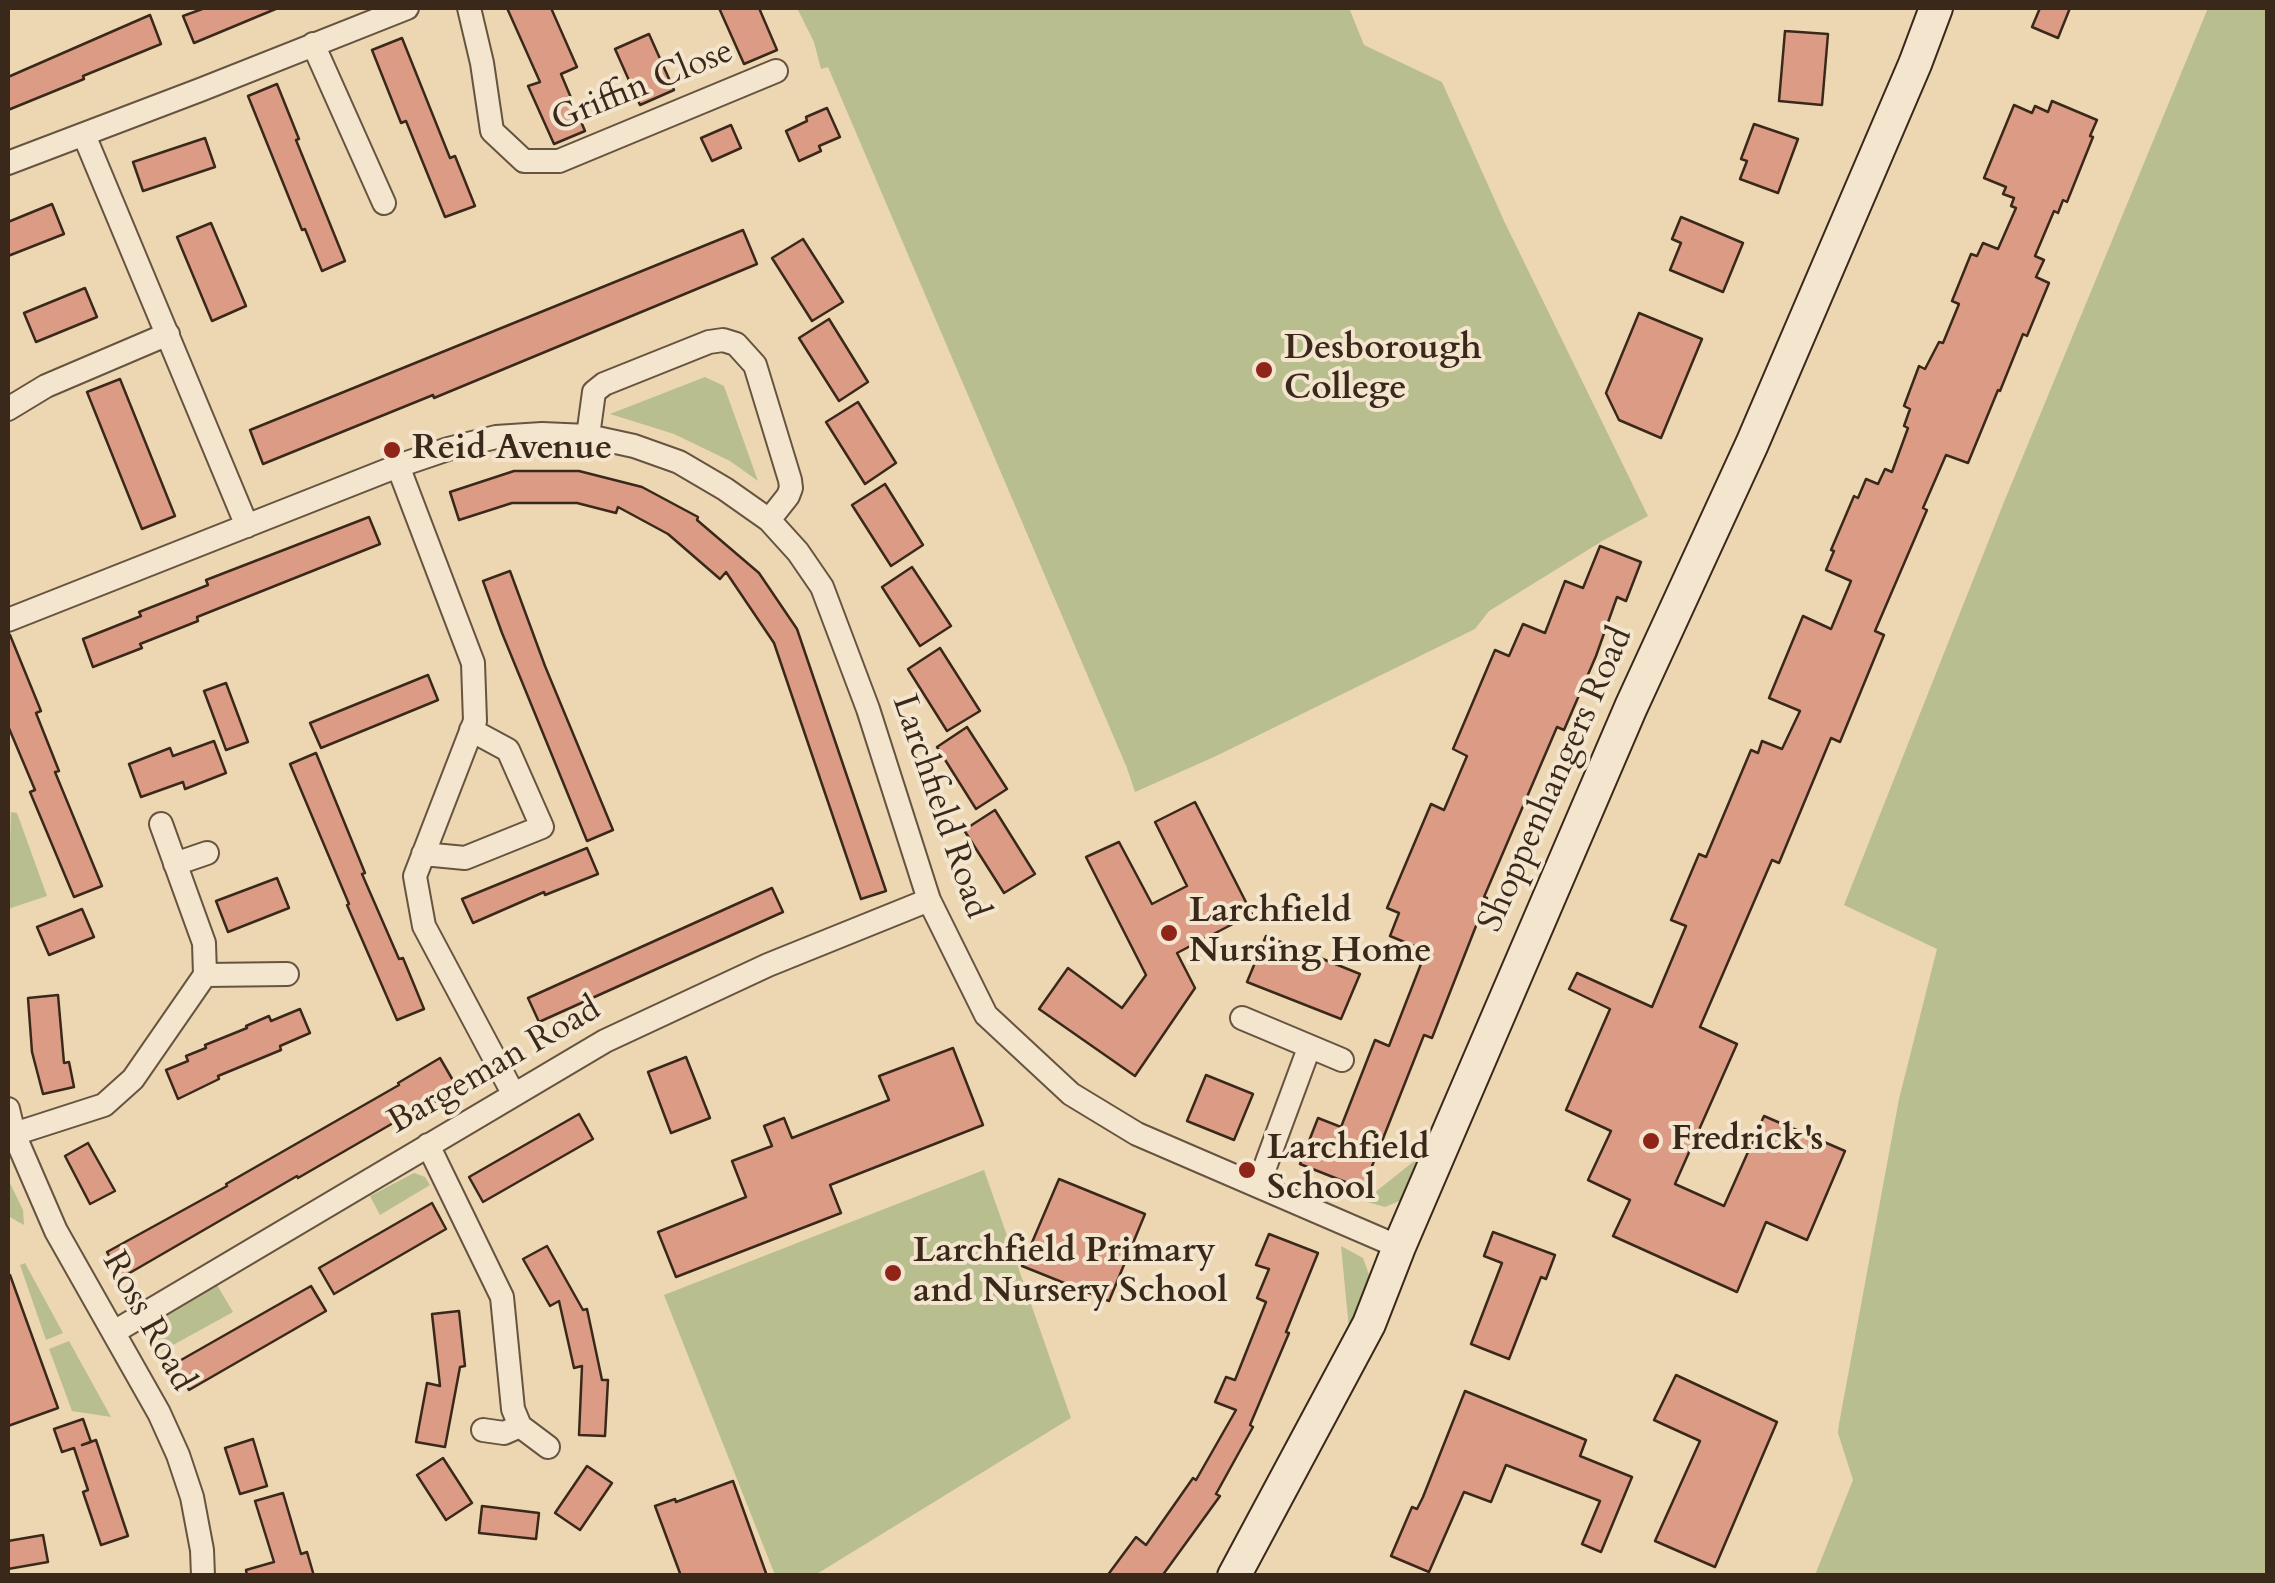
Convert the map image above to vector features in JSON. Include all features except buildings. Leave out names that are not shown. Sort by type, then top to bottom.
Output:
[{"type":"street","points":[[8,163],[312,44],[353,17],[407,8]]},
{"type":"street","name":"Griffin Close","points":[[469,8],[492,130],[524,162],[559,161],[776,71]]},
{"type":"street","name":"Shoppenhangers Road","points":[[1234,1576],[1370,1324],[1631,706],[1752,444],[1936,8]]},
{"type":"street","points":[[312,44],[384,203]]},
{"type":"street","points":[[84,136],[248,526]]},
{"type":"street","points":[[8,409],[46,386],[168,334]]},
{"type":"street","points":[[588,436],[594,392],[604,384],[709,342],[723,340],[736,344],[755,364],[790,480],[788,496],[768,520]]},
{"type":"street","name":"Larchfield Road","points":[[8,620],[398,466],[496,437],[588,436],[634,446],[679,462],[726,489],[768,520],[798,552],[822,587],[868,709],[929,900],[986,1015],[1071,1094],[1136,1134],[1400,1248]]},
{"type":"street","points":[[398,466],[473,664],[475,721],[415,876],[424,926],[514,1095]]},
{"type":"street","points":[[424,854],[465,858],[542,828],[508,750],[471,730]]},
{"type":"street","points":[[14,1134],[104,1105],[133,1079],[205,974],[204,943],[161,824]]},
{"type":"street","points":[[175,864],[207,852]]},
{"type":"street","name":"Bargeman Road","points":[[114,1332],[606,1041],[768,965],[929,900]]},
{"type":"street","points":[[205,974],[287,974]]},
{"type":"street","points":[[1242,1018],[1342,1060]]},
{"type":"street","points":[[1258,1186],[1309,1048]]},
{"type":"street","name":"Ross Road","points":[[8,1109],[14,1134],[56,1231],[160,1413],[178,1454],[202,1550],[203,1576]]},
{"type":"street","points":[[428,1145],[502,1297],[513,1409],[520,1426],[548,1447]]},
{"type":"street","points":[[484,1430],[504,1433],[520,1426]]},
{"type":"green space","name":"Desborough College","points":[[797,8],[1349,8],[1364,45],[1442,82],[1505,223],[1648,516],[1489,611],[1475,629],[1135,792],[828,67],[821,69],[814,42]]},
{"type":"green space","points":[[2208,8],[2268,8],[2267,1575],[1815,1575],[1853,1480],[1838,1433],[1839,1424],[1899,1099],[1937,949],[1844,905],[2004,502]]},
{"type":"green space","points":[[705,377],[724,386],[758,481],[730,461],[674,434],[610,414]]},
{"type":"green space","points":[[11,812],[17,813],[47,896],[8,909]]},
{"type":"green space","points":[[1428,1150],[1409,1197],[1385,1207],[1364,1201]]},
{"type":"green space","points":[[984,1170],[1071,1418],[815,1575],[775,1575],[664,1295]]},
{"type":"green space","points":[[414,1173],[425,1177],[430,1185],[380,1215],[370,1196]]},
{"type":"green space","points":[[8,1179],[23,1210],[24,1225],[8,1216]]},
{"type":"green space","points":[[1341,1246],[1363,1258],[1371,1280],[1349,1329]]},
{"type":"green space","points":[[25,1263],[63,1333],[46,1340],[20,1265]]},
{"type":"green space","points":[[217,1285],[233,1312],[155,1355],[156,1320]]},
{"type":"green space","points":[[69,1341],[111,1417],[72,1411],[49,1349]]},
{"type":"place","name":"Desborough College","points":[[1264,370]]},
{"type":"place","name":"Reid Avenue","points":[[392,450]]},
{"type":"place","name":"Larchfield Nursing Home","points":[[1169,933]]},
{"type":"place","name":"Fredrick's","points":[[1651,1141]]},
{"type":"place","name":"Larchfield School","points":[[1247,1170]]},
{"type":"place","name":"Larchfield Primary and Nursery School","points":[[893,1273]]}]
